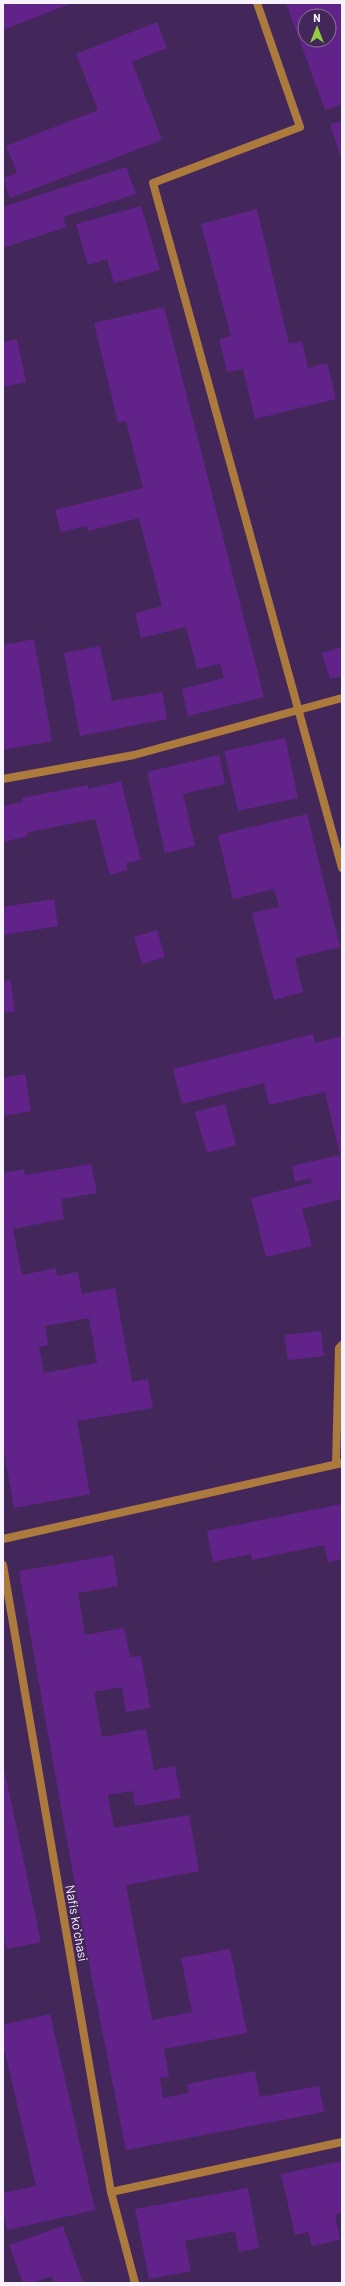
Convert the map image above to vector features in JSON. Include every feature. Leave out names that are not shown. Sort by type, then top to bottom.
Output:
[{"type":"street","points":[[257,3],[300,127],[153,183],[342,868]]},
{"type":"street","points":[[3,779],[134,755],[342,698]]},
{"type":"street","points":[[3,1539],[339,1464],[339,1348],[342,1345]]},
{"type":"street","name":"Nafis koʻchasi","points":[[3,1565],[111,2192],[135,2283]]},
{"type":"street","points":[[111,2192],[342,2142]]},
{"type":"building","points":[[3,3],[72,3],[3,30]]},
{"type":"building","points":[[286,3],[342,3],[342,104],[325,110],[302,48],[337,48],[337,8],[297,8],[297,33]]},
{"type":"building","points":[[157,22],[167,48],[132,62],[162,140],[10,198],[3,178],[17,173],[6,146],[98,110],[76,54]]},
{"type":"building","points":[[342,121],[342,161],[330,124]]},
{"type":"building","points":[[126,167],[136,194],[63,217],[66,227],[3,248],[3,207]]},
{"type":"building","points":[[141,206],[160,270],[114,283],[107,259],[88,265],[76,224]]},
{"type":"building","points":[[257,209],[289,344],[302,341],[308,368],[327,363],[336,399],[255,419],[243,369],[227,372],[219,339],[231,336],[201,224]]},
{"type":"building","points":[[164,307],[264,697],[188,716],[182,689],[224,678],[220,664],[197,669],[186,627],[141,638],[135,613],[162,606],[139,518],[88,531],[87,526],[61,532],[55,510],[143,488],[126,421],[118,423],[94,323]]},
{"type":"building","points":[[17,339],[26,382],[3,387],[3,342]]},
{"type":"building","points":[[34,639],[52,741],[3,750],[3,645]]},
{"type":"building","points":[[100,646],[112,701],[162,692],[167,719],[80,736],[64,653]]},
{"type":"building","points":[[342,647],[342,676],[330,679],[322,653]]},
{"type":"building","points":[[285,738],[298,798],[238,811],[224,751]]},
{"type":"building","points":[[219,755],[225,784],[183,794],[195,846],[165,853],[147,772]]},
{"type":"building","points":[[121,781],[141,860],[126,863],[127,870],[110,875],[95,819],[29,832],[27,833],[28,836],[3,842],[3,806],[22,802],[22,798],[88,785],[88,789]]},
{"type":"building","points":[[307,814],[340,947],[295,958],[303,992],[274,1000],[252,913],[279,907],[274,889],[233,899],[218,835]]},
{"type":"building","points":[[54,899],[58,926],[3,935],[3,907]]},
{"type":"building","points":[[157,930],[165,957],[142,964],[134,937]]},
{"type":"building","points":[[10,980],[15,1011],[3,1013],[3,981]]},
{"type":"building","points":[[313,1034],[315,1043],[342,1036],[342,1199],[302,1209],[312,1246],[266,1257],[251,1198],[312,1183],[311,1178],[295,1182],[292,1166],[340,1155],[325,1092],[269,1105],[264,1083],[182,1104],[173,1069]]},
{"type":"building","points":[[25,1074],[31,1111],[3,1116],[3,1078]]},
{"type":"building","points":[[225,1104],[236,1145],[207,1153],[195,1112]]},
{"type":"building","points":[[91,1164],[97,1193],[61,1199],[64,1219],[13,1229],[22,1275],[56,1268],[57,1276],[78,1272],[82,1294],[115,1288],[132,1382],[148,1379],[153,1408],[77,1421],[90,1494],[14,1508],[3,1446],[3,1173],[24,1169],[25,1175]],"holes":[[[89,1318],[97,1363],[44,1373],[39,1347],[48,1345],[45,1326]]]},
{"type":"building","points":[[321,1331],[324,1356],[288,1360],[284,1335]]},
{"type":"building","points":[[342,1504],[342,1559],[328,1562],[324,1545],[252,1560],[251,1554],[213,1562],[207,1531]]},
{"type":"building","points":[[113,1555],[118,1586],[78,1593],[85,1635],[124,1628],[130,1657],[141,1656],[150,1708],[126,1712],[122,1687],[94,1692],[102,1737],[146,1729],[154,1770],[175,1766],[181,1798],[135,1806],[133,1791],[108,1795],[114,1828],[189,1815],[199,1871],[126,1885],[152,2020],[192,2012],[181,1958],[230,1949],[247,2033],[164,2049],[169,2077],[160,2078],[163,2098],[189,2093],[187,2084],[255,2071],[260,2097],[319,2086],[324,2112],[126,2150],[89,1964],[19,1571]]},
{"type":"building","points":[[3,1764],[41,1942],[6,1949],[3,1933]]},
{"type":"building","points":[[50,2014],[95,2210],[7,2230],[3,2212],[3,2193],[36,2186],[5,2052],[3,2053],[3,2025]]},
{"type":"building","points":[[342,2161],[342,2213],[335,2214],[340,2240],[312,2246],[308,2232],[295,2235],[281,2174]]},
{"type":"building","points":[[248,2188],[259,2248],[239,2252],[235,2231],[185,2241],[191,2271],[149,2279],[135,2209]]},
{"type":"building","points":[[63,2226],[83,2283],[54,2283],[52,2276],[33,2283],[23,2283],[9,2245]]}]
